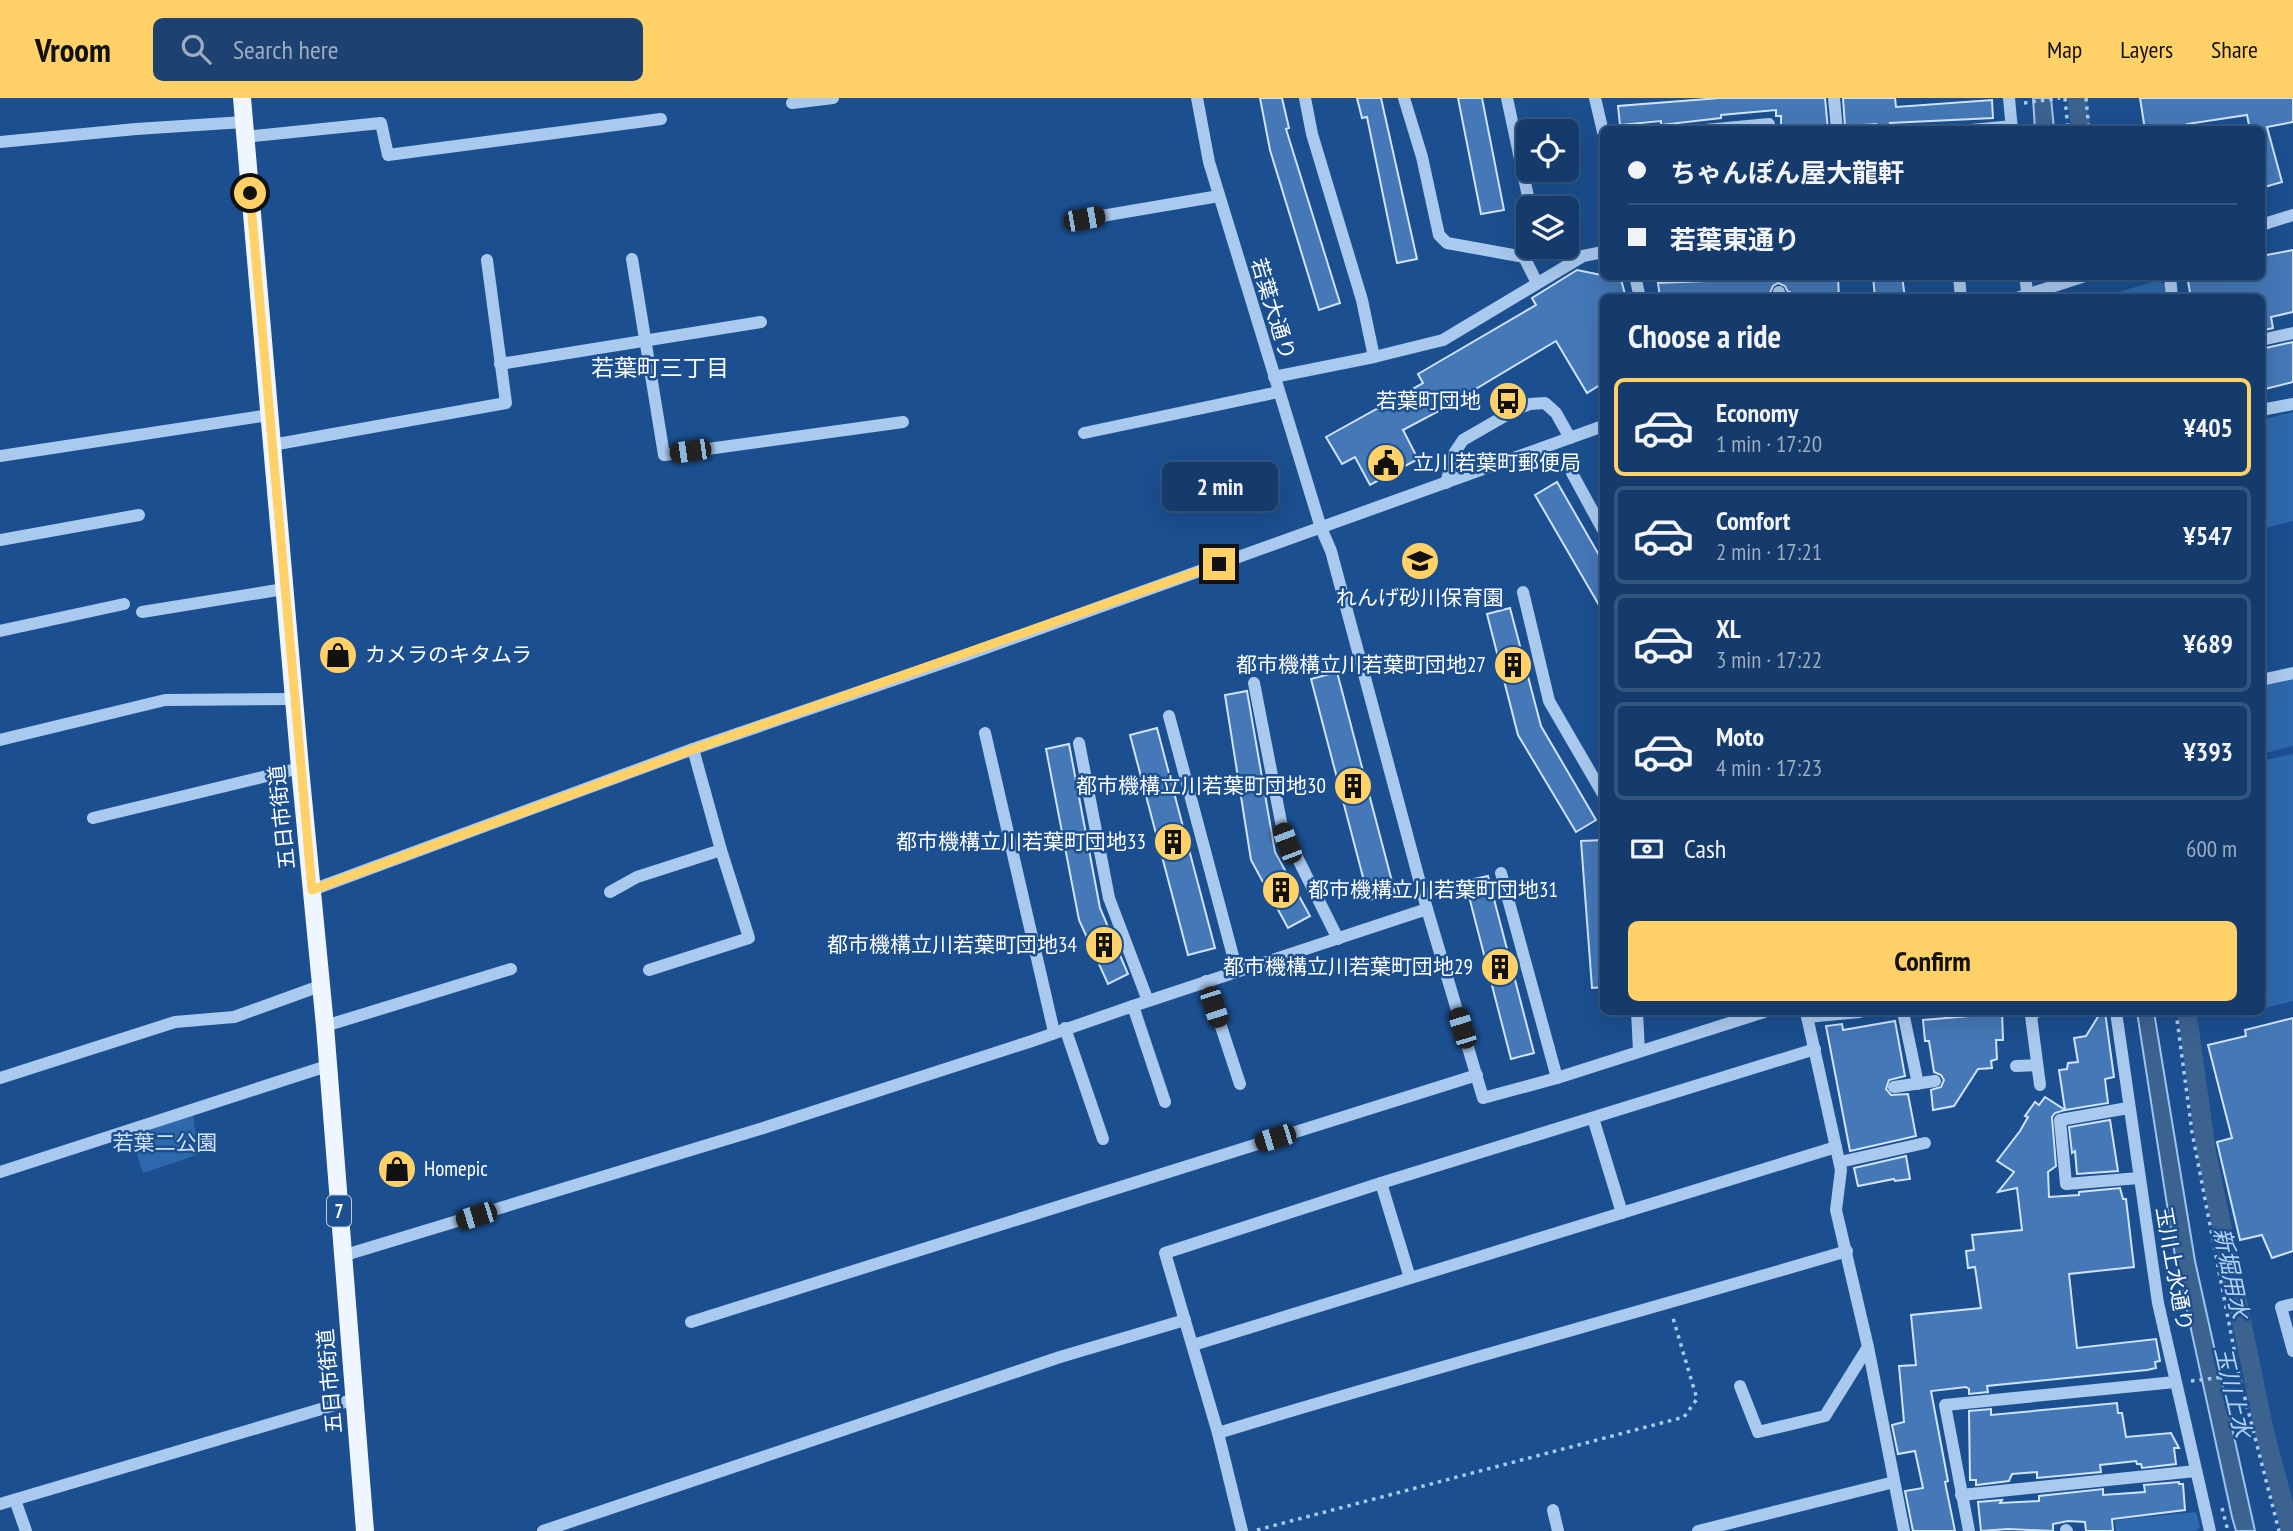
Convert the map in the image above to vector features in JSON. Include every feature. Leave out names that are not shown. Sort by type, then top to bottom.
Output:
[{"type":"main road","name":"五日市街道","points":[[242,98],[324,1026],[365,1531]]},
{"type":"street","points":[[792,103],[833,98]]},
{"type":"street","name":"若葉大通り","points":[[1197,98],[1209,162],[1278,392],[1321,528],[1331,551],[1427,909],[1477,1076]]},
{"type":"street","points":[[1305,98],[1312,134],[1363,300],[1374,357]]},
{"type":"street","points":[[1404,98],[1422,157],[1439,235],[1447,243],[1516,256]]},
{"type":"street","points":[[1507,98],[1528,196]]},
{"type":"street","points":[[1595,98],[1602,126]]},
{"type":"street","points":[[1834,98],[1837,126]]},
{"type":"street","points":[[2009,98],[2012,126]]},
{"type":"street","points":[[0,142],[136,129],[244,130],[382,123],[388,155],[661,119]]},
{"type":"street","points":[[1748,126],[1769,126]]},
{"type":"street","points":[[1084,219],[1219,196]]},
{"type":"street","points":[[2265,224],[2293,215]]},
{"type":"street","points":[[1274,377],[1443,340],[1583,257],[1600,253]]},
{"type":"street","points":[[632,259],[664,455],[903,422]]},
{"type":"street","points":[[1525,259],[1537,283]]},
{"type":"street","points":[[272,445],[506,403],[487,260]]},
{"type":"street","points":[[2030,294],[2074,280]]},
{"type":"street","points":[[500,364],[761,321]]},
{"type":"street","points":[[2265,339],[2293,333]]},
{"type":"street","points":[[1084,433],[1278,392]]},
{"type":"street","points":[[1446,483],[1455,452],[1463,440],[1530,404],[1545,403],[1556,413],[1570,438]]},
{"type":"street","points":[[2265,409],[2293,404]]},
{"type":"street","points":[[0,456],[269,415]]},
{"type":"street","points":[[312,890],[694,749],[1600,427]]},
{"type":"street","points":[[1572,473],[1600,524]]},
{"type":"street","points":[[0,540],[139,515]]},
{"type":"street","points":[[142,612],[284,589]]},
{"type":"street","points":[[1523,592],[1549,701],[1600,789]]},
{"type":"street","points":[[0,631],[124,604]]},
{"type":"street","points":[[2265,679],[2293,673]]},
{"type":"street","points":[[1254,683],[1282,827],[1338,939]]},
{"type":"street","points":[[0,740],[165,700],[294,699]]},
{"type":"street","points":[[1169,716],[1237,971]]},
{"type":"street","points":[[985,733],[1060,1030],[1103,1139]]},
{"type":"street","points":[[1079,743],[1109,898],[1148,1001]]},
{"type":"street","points":[[649,970],[749,938],[721,850],[694,749]]},
{"type":"street","points":[[93,818],[300,768]]},
{"type":"street","points":[[610,892],[637,877],[721,850]]},
{"type":"street","points":[[1501,873],[1557,1078]]},
{"type":"street","points":[[342,1256],[760,1129],[1427,909]]},
{"type":"street","points":[[324,1026],[511,970]]},
{"type":"street","points":[[1206,981],[1240,1084]]},
{"type":"street","points":[[0,1078],[175,1022],[234,1017],[320,986]]},
{"type":"street","points":[[1133,1006],[1165,1102]]},
{"type":"street","points":[[1637,1015],[1639,1051]]},
{"type":"street","points":[[691,1322],[1477,1076],[1483,1098],[1557,1078],[1753,1015]]},
{"type":"street","points":[[1806,1015],[1842,1170],[1836,1210],[1868,1347],[1904,1531]]},
{"type":"street","points":[[1904,1015],[1918,1084]]},
{"type":"street","points":[[2032,1015],[2040,1085]]},
{"type":"street","name":"玉川上水通り","points":[[2116,1015],[2158,1303],[2210,1531]]},
{"type":"street","points":[[1242,1531],[1218,1433],[1165,1253],[1381,1183],[1815,1049]]},
{"type":"street","points":[[2016,1066],[2037,1065]]},
{"type":"street","points":[[0,1172],[327,1066]]},
{"type":"street","points":[[1894,1087],[1936,1081]]},
{"type":"street","points":[[2129,1108],[2060,1121],[2066,1184],[2139,1178]]},
{"type":"street","points":[[1593,1118],[1622,1213]]},
{"type":"street","points":[[1840,1162],[1925,1143]]},
{"type":"street","points":[[1193,1345],[1836,1147]]},
{"type":"street","points":[[1381,1183],[1410,1278]]},
{"type":"street","points":[[1218,1433],[1393,1380],[1669,1304],[1847,1251]]},
{"type":"street","points":[[2293,1304],[2281,1307],[2293,1351]]},
{"type":"street","points":[[543,1531],[1060,1357],[1185,1320]]},
{"type":"street","points":[[1740,1386],[1758,1432],[1825,1416],[1868,1347]]},
{"type":"street","points":[[1969,1531],[1945,1405],[2175,1382]]},
{"type":"street","points":[[0,1504],[355,1399]]},
{"type":"street","points":[[1961,1494],[2196,1471]]},
{"type":"street","points":[[1698,1531],[1894,1482]]},
{"type":"street","points":[[15,1500],[26,1531]]},
{"type":"street","points":[[1553,1510],[1558,1531]]},
{"type":"path","points":[[2023,103],[2063,98],[2067,126]]},
{"type":"path","points":[[2086,98],[2089,126]]},
{"type":"path","points":[[2176,1015],[2192,1132],[2238,1375],[2279,1531]]},
{"type":"path","points":[[1252,1531],[1684,1417],[1697,1399],[1669,1304]]},
{"type":"path","points":[[2198,1381],[2238,1375]]},
{"type":"green space","points":[[2155,281],[2165,284],[2167,294],[2113,294]]},
{"type":"green space","points":[[2293,412],[2293,521],[2265,528],[2265,419]]},
{"type":"green space","points":[[2293,674],[2293,746],[2265,753],[2265,681]]},
{"type":"green space","points":[[2293,754],[2293,1001],[2265,1008],[2265,760]]},
{"type":"green space","name":"若葉二公園","points":[[193,1111],[197,1155],[143,1173],[130,1132]]},
{"type":"green space","points":[[2196,1512],[2200,1527],[2196,1531],[2116,1531],[2115,1520]]},
{"type":"shaded area","points":[[2033,98],[2051,98],[2054,126],[2035,126]]},
{"type":"shaded area","points":[[2137,1015],[2154,1015],[2195,1261],[2255,1531],[2236,1531],[2175,1256]]},
{"type":"building","points":[[1260,98],[1282,98],[1289,128],[1286,129],[1340,303],[1319,310],[1270,150]]},
{"type":"building","points":[[1357,98],[1381,98],[1417,259],[1397,263],[1367,117],[1362,118]]},
{"type":"building","points":[[1458,98],[1482,98],[1504,210],[1481,214]]},
{"type":"building","points":[[1720,98],[1825,98],[1828,126],[1781,126],[1781,116],[1776,116],[1776,110],[1721,115],[1721,118],[1661,125],[1661,121],[1620,125],[1618,106]]},
{"type":"building","points":[[1843,98],[1895,98],[1896,107],[1992,100],[1993,118],[1890,123],[1891,125],[1886,126],[1845,126]]},
{"type":"building","points":[[2140,98],[2293,98],[2293,122],[2267,127],[2282,182],[2265,187],[2265,126],[2249,126],[2247,115],[2187,126],[2144,126]]},
{"type":"building","points":[[2293,250],[2293,312],[2271,317],[2273,328],[2265,330],[2265,294],[2190,294],[2188,280],[2265,280],[2265,255]]},
{"type":"building","points":[[1577,270],[1600,275],[1600,280],[1621,280],[1625,294],[1600,294],[1600,385],[1587,393],[1556,341],[1403,430],[1418,459],[1370,485],[1355,457],[1342,464],[1326,437],[1423,383],[1418,374],[1536,305],[1532,298]]},
{"type":"building","points":[[1838,280],[1839,294],[1790,294],[1785,286],[1778,283],[1770,293],[1659,294],[1658,283]]},
{"type":"building","points":[[1873,280],[1903,280],[1904,294],[1875,294]]},
{"type":"building","points":[[2293,342],[2293,382],[2265,389],[2265,348]]},
{"type":"building","points":[[1557,482],[1600,557],[1600,607],[1535,495]]},
{"type":"building","points":[[1510,608],[1541,726],[1596,820],[1576,832],[1518,735],[1487,614]]},
{"type":"building","name":"都市機構立川若葉町団地30","points":[[1337,672],[1395,893],[1369,900],[1311,679]]},
{"type":"building","points":[[1247,691],[1275,852],[1310,916],[1288,928],[1251,860],[1225,695]]},
{"type":"building","name":"都市機構立川若葉町団地33","points":[[1157,728],[1215,948],[1188,955],[1130,735]]},
{"type":"building","points":[[1069,744],[1100,908],[1128,974],[1108,984],[1079,920],[1046,749]]},
{"type":"building","points":[[1600,840],[1600,987],[1592,988],[1581,841]]},
{"type":"building","name":"都市機構立川若葉町団地29","points":[[1488,876],[1534,1053],[1511,1059],[1465,881]]},
{"type":"building","points":[[2002,1015],[2003,1040],[1996,1040],[1997,1059],[1991,1061],[1992,1068],[1978,1069],[1954,1106],[1933,1110],[1931,1090],[1941,1087],[1944,1080],[1934,1072],[1929,1041],[1925,1041],[1923,1020]]},
{"type":"building","points":[[2099,1015],[2105,1015],[2114,1077],[2105,1079],[2108,1103],[2065,1110],[2059,1070],[2067,1069],[2068,1063],[2078,1062],[2074,1038],[2086,1036]]},
{"type":"building","points":[[2293,1018],[2293,1251],[2272,1258],[2262,1235],[2240,1240],[2217,1142],[2232,1138],[2208,1045],[2246,1036],[2245,1030]]},
{"type":"building","points":[[1895,1021],[1905,1076],[1889,1080],[1886,1089],[1891,1095],[1908,1094],[1916,1136],[1850,1151],[1826,1026],[1842,1024],[1843,1030]]},
{"type":"building","points":[[2045,1097],[2065,1110],[2052,1117],[2056,1166],[2048,1172],[2049,1197],[2120,1188],[2123,1199],[2126,1199],[2134,1267],[2069,1274],[2077,1348],[2156,1339],[2160,1361],[2155,1362],[2156,1368],[2147,1370],[1987,1386],[1988,1392],[1969,1394],[1966,1387],[1931,1391],[1955,1531],[1913,1531],[1905,1491],[1923,1488],[1915,1451],[1898,1454],[1892,1425],[1904,1422],[1899,1366],[1916,1365],[1911,1315],[1981,1308],[1975,1267],[1968,1268],[1966,1251],[1974,1250],[1972,1235],[2022,1230],[2017,1188],[1998,1192],[2014,1172],[1997,1161],[2020,1131],[2028,1117],[2025,1116],[2035,1102],[2039,1105]]},
{"type":"building","points":[[2110,1120],[2118,1171],[2077,1174],[2069,1127]]},
{"type":"building","points":[[1906,1156],[1910,1179],[1894,1179],[1858,1186],[1854,1168]]},
{"type":"building","points":[[2117,1403],[2118,1413],[2122,1413],[2126,1437],[2171,1433],[2179,1448],[2174,1448],[2176,1464],[2142,1468],[2136,1461],[2100,1465],[2101,1472],[2037,1478],[2037,1472],[2012,1474],[2009,1481],[1976,1485],[1976,1480],[1970,1480],[1969,1411],[1991,1409],[1991,1415]]},
{"type":"building","points":[[2179,1482],[2183,1484],[2185,1510],[2112,1519],[2113,1531],[2086,1531],[2085,1522],[2068,1521],[2053,1524],[2053,1531],[1981,1531],[1978,1502],[2039,1501],[2039,1496],[2103,1489],[2103,1495],[2145,1492],[2144,1485]]},
{"type":"waterway","name":"新堀用水","points":[[2077,98],[2080,126]]},
{"type":"waterway","name":"新堀用水","points":[[2187,1015],[2207,1155],[2265,1434],[2291,1531]]},
{"type":"place","name":"若葉町団地","points":[[1508,401]]},
{"type":"place","name":"立川若葉町郵便局","points":[[1386,463]]},
{"type":"place","name":"れんげ砂川保育園","points":[[1420,561]]},
{"type":"place","name":"カメラのキタムラ","points":[[338,655]]},
{"type":"place","name":"都市機構立川若葉町団地27","points":[[1513,665]]},
{"type":"place","name":"都市機構立川若葉町団地30","points":[[1353,786]]},
{"type":"place","name":"都市機構立川若葉町団地33","points":[[1173,842]]},
{"type":"place","name":"都市機構立川若葉町団地31","points":[[1281,890]]},
{"type":"place","name":"都市機構立川若葉町団地34","points":[[1104,945]]},
{"type":"place","name":"都市機構立川若葉町団地29","points":[[1500,967]]},
{"type":"place","name":"Homepic","points":[[397,1169]]},
{"type":"district","name":"若葉町三丁目","points":[[660,368]]},
{"type":"route","points":[[250,193],[312,890],[694,749],[1219,564]]},
{"type":"water label","name":"玉川上水","points":[[2233,1392]]}]
